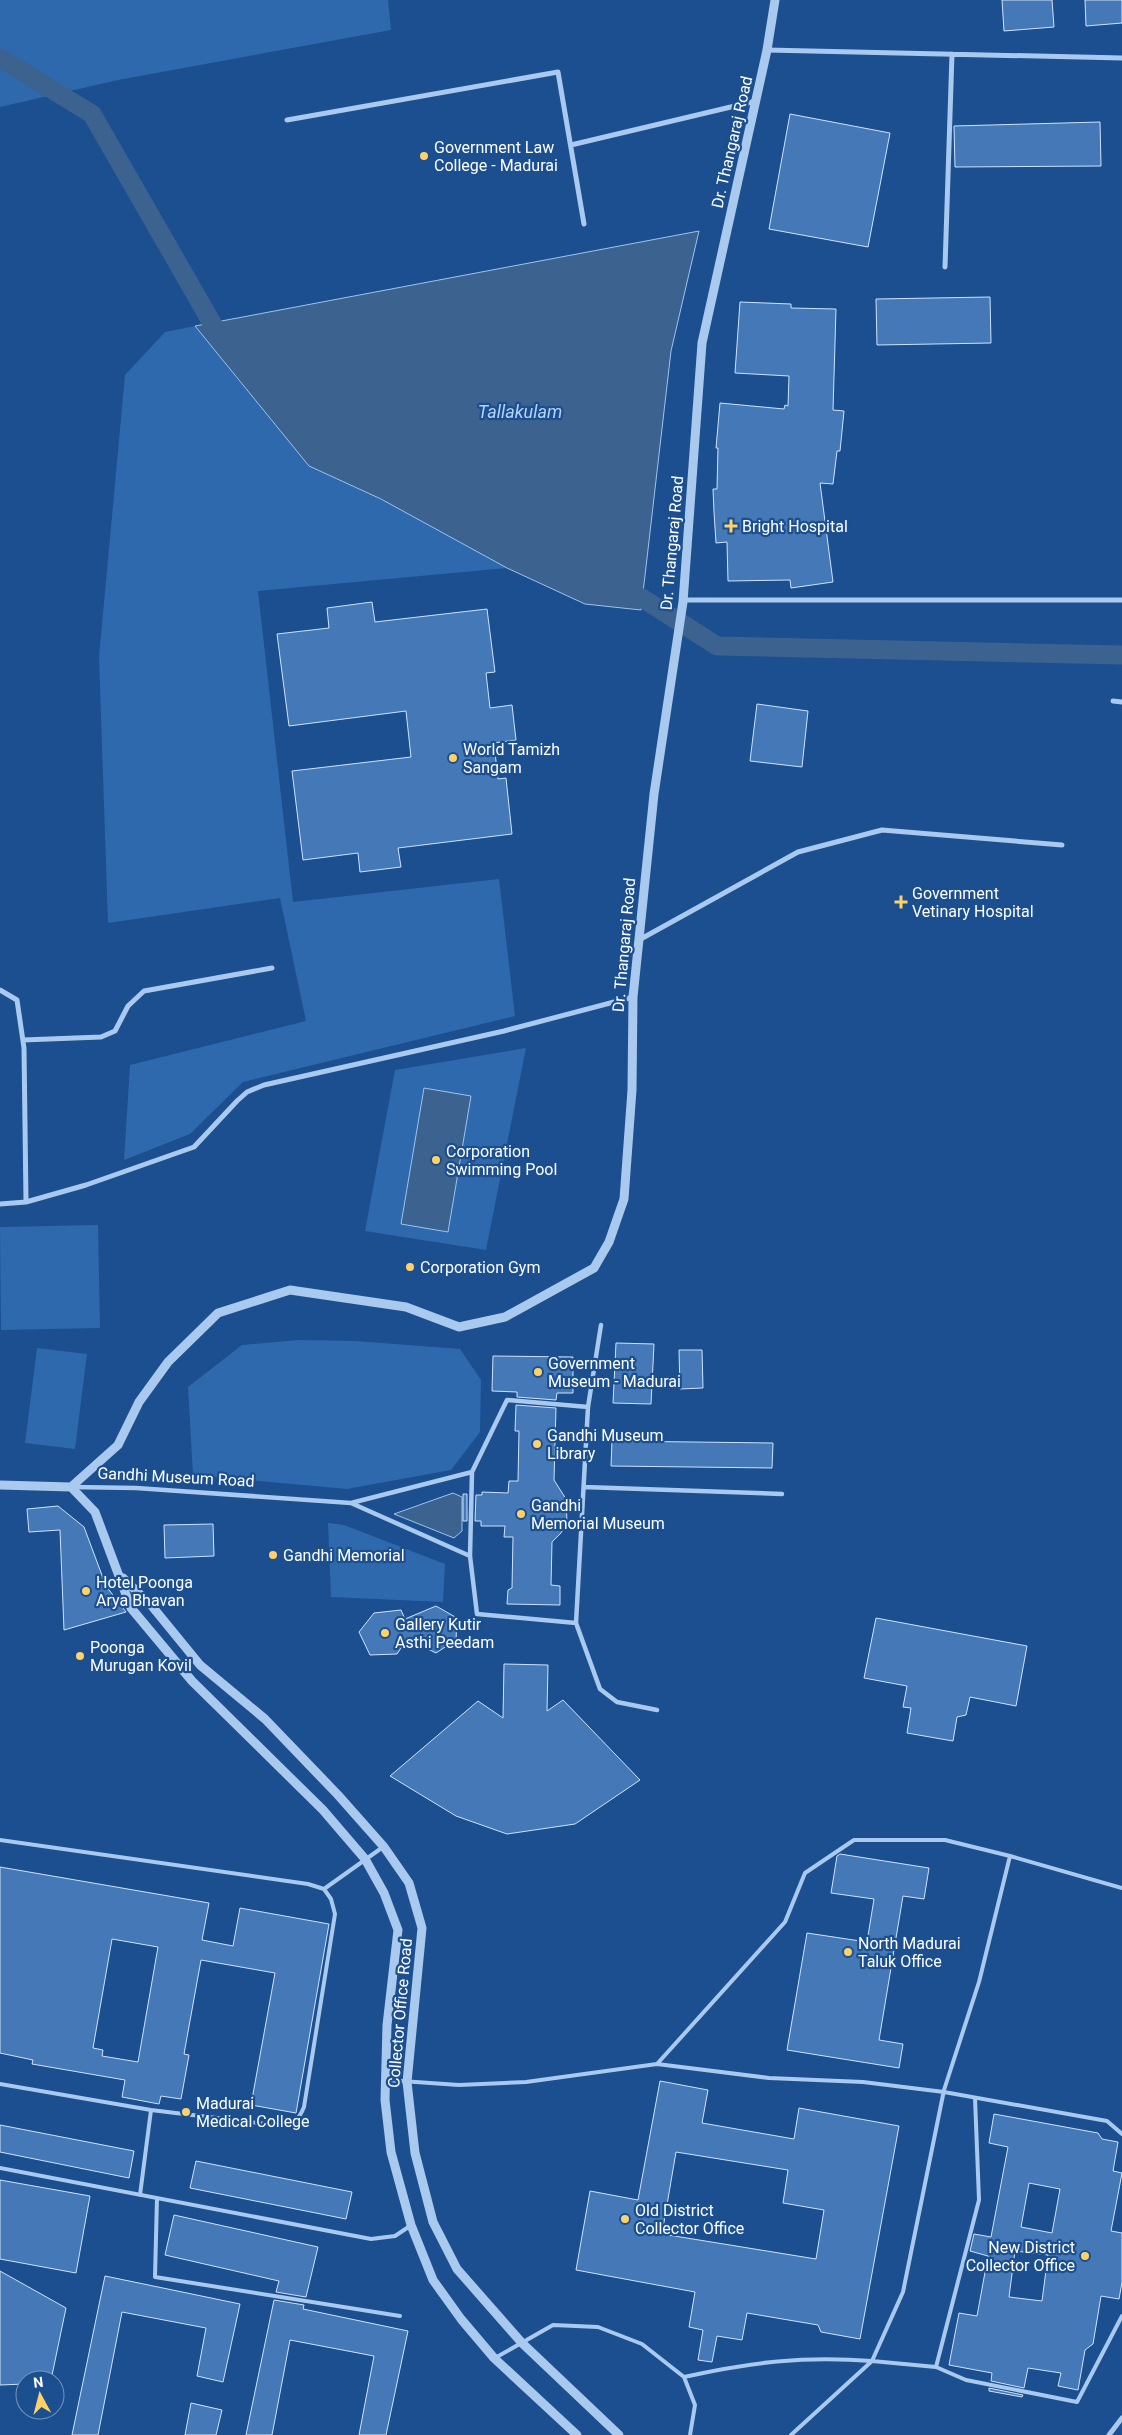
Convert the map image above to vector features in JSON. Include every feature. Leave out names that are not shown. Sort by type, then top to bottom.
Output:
[{"type":"street","name":"Dr. Thangaraj Road","points":[[71,1487],[118,1445],[139,1402],[168,1362],[218,1313],[290,1290],[406,1307],[459,1327],[505,1318],[594,1268],[609,1242],[624,1199],[632,1090],[633,997],[654,794],[683,601],[702,343],[767,50],[775,0]]},
{"type":"street","points":[[767,50],[1122,58]]},
{"type":"street","points":[[945,266],[952,54]]},
{"type":"street","points":[[287,120],[558,72],[584,224]]},
{"type":"street","points":[[571,145],[756,101]]},
{"type":"street","points":[[683,601],[1122,600]]},
{"type":"street","points":[[1112,701],[1122,702]]},
{"type":"street","points":[[639,940],[798,852],[882,830],[1062,845]]},
{"type":"street","points":[[23,1040],[101,1037],[116,1031],[128,1006],[144,991],[272,968]]},
{"type":"street","points":[[0,990],[17,1000],[23,1040],[26,1202]]},
{"type":"street","points":[[0,1204],[26,1202],[86,1185],[194,1147],[247,1092],[264,1085],[504,1031],[633,997]]},
{"type":"street","points":[[601,1325],[588,1407],[576,1624],[600,1689],[618,1702],[657,1710]]},
{"type":"street","points":[[576,1624],[478,1614],[470,1556],[472,1472],[507,1400],[588,1407]]},
{"type":"street","name":"Gandhi Museum Road","points":[[0,1485],[136,1488],[351,1503],[472,1472]]},
{"type":"street","name":"Collector Office Road","points":[[71,1487],[95,1512],[121,1576],[131,1608],[192,1681],[323,1810],[365,1859],[384,1892],[398,1930],[387,2026],[384,2080],[391,2152],[411,2225],[432,2280],[461,2319],[494,2358],[577,2435]]},
{"type":"street","points":[[584,1487],[782,1494]]},
{"type":"street","name":"Gandhi Museum Road","points":[[351,1503],[470,1556]]},
{"type":"street","name":"Collector Office Road","points":[[121,1576],[151,1605],[200,1665],[265,1719],[338,1795],[384,1846],[409,1883],[422,1928],[407,2082],[415,2153],[433,2222],[457,2269],[522,2343],[619,2435]]},
{"type":"street","points":[[1109,2435],[1122,2418]]},
{"type":"lane","points":[[0,1840],[308,1884],[324,1889],[332,1899],[335,1914],[304,2107],[299,2119],[291,2124],[282,2126],[151,2110],[0,2084]]},
{"type":"lane","points":[[657,2064],[786,1922],[805,1873],[854,1840],[945,1840],[1010,1856],[1122,1888]]},
{"type":"lane","points":[[324,1889],[384,1846]]},
{"type":"lane","points":[[791,2435],[872,2361],[903,2292],[944,2092],[979,1982],[1010,1856]]},
{"type":"lane","points":[[384,2080],[459,2085],[526,2082],[657,2064],[769,2078],[864,2082],[944,2092],[1107,2121],[1122,2134]]},
{"type":"lane","points":[[936,2368],[979,2200],[975,2098]]},
{"type":"lane","points":[[140,2195],[151,2110]]},
{"type":"lane","points":[[0,2168],[371,2239],[395,2236],[411,2225]]},
{"type":"lane","points":[[157,2198],[155,2277],[400,2316]]},
{"type":"lane","points":[[684,2377],[739,2365],[778,2360],[830,2358],[936,2368],[966,2380],[1077,2402],[1122,2316]]},
{"type":"lane","points":[[494,2358],[553,2325],[598,2327],[642,2344],[684,2377],[695,2405],[690,2435]]},
{"type":"shaded area","points":[[0,0],[388,0],[391,30],[118,80],[0,107]]},
{"type":"shaded area","points":[[195,326],[309,466],[381,499],[507,568],[258,591],[293,902],[499,879],[515,1016],[243,1082],[190,1134],[124,1160],[130,1065],[306,1021],[280,898],[108,923],[99,657],[125,375],[165,332]]},
{"type":"shaded area","points":[[526,1048],[486,1250],[365,1231],[395,1070]]},
{"type":"shaded area","points":[[98,1225],[100,1328],[1,1330],[0,1227]]},
{"type":"shaded area","points":[[298,1340],[356,1341],[460,1349],[481,1380],[480,1432],[451,1470],[347,1489],[193,1475],[188,1387],[242,1345]]},
{"type":"shaded area","points":[[37,1348],[87,1354],[75,1449],[25,1443]]},
{"type":"shaded area","points":[[328,1523],[344,1525],[445,1564],[443,1602],[331,1597]]},
{"type":"water","name":"Tallakulam","points":[[699,231],[671,351],[641,610],[585,604],[507,568],[381,499],[309,466],[195,326]]},
{"type":"water","name":"Corporation Swimming Pool","points":[[424,1088],[471,1096],[448,1232],[401,1224]]},
{"type":"water","points":[[453,1493],[462,1497],[462,1531],[454,1538],[394,1514]]},
{"type":"building","points":[[1002,0],[1052,0],[1054,27],[1004,31]]},
{"type":"building","points":[[1085,0],[1122,0],[1122,23],[1086,26]]},
{"type":"building","points":[[790,114],[890,133],[868,247],[769,229]]},
{"type":"building","points":[[1100,122],[1101,166],[955,167],[954,126]]},
{"type":"building","points":[[990,297],[991,343],[877,345],[876,299]]},
{"type":"building","points":[[740,302],[791,304],[791,308],[836,309],[833,410],[844,411],[840,451],[837,451],[833,484],[820,483],[833,582],[791,588],[790,580],[728,581],[727,542],[716,543],[714,512],[713,489],[717,489],[718,448],[716,448],[720,403],[784,409],[785,405],[788,406],[789,376],[735,373]]},
{"type":"building","points":[[372,602],[375,622],[487,609],[495,672],[486,673],[490,708],[512,705],[516,740],[494,743],[498,779],[506,778],[512,834],[398,848],[401,867],[360,872],[358,853],[303,860],[292,771],[411,757],[406,711],[289,726],[277,634],[329,628],[327,608]]},
{"type":"building","points":[[757,704],[808,711],[802,767],[750,761]]},
{"type":"building","points":[[616,1343],[654,1344],[651,1404],[613,1403]]},
{"type":"building","points":[[679,1350],[702,1350],[703,1388],[680,1389]]},
{"type":"building","points":[[493,1356],[573,1357],[573,1393],[557,1393],[556,1400],[517,1397],[517,1392],[492,1391]]},
{"type":"building","points":[[516,1405],[556,1408],[554,1480],[566,1499],[567,1522],[561,1533],[552,1542],[551,1585],[560,1586],[560,1605],[507,1604],[508,1590],[512,1588],[513,1537],[504,1537],[505,1526],[481,1526],[481,1521],[475,1521],[476,1495],[482,1495],[482,1492],[508,1493],[509,1481],[518,1481],[519,1431],[515,1431]]},
{"type":"building","points":[[612,1441],[773,1443],[772,1468],[611,1466]]},
{"type":"building","points":[[463,1494],[467,1494],[467,1521],[463,1521]]},
{"type":"building","points":[[58,1506],[84,1527],[106,1586],[126,1612],[64,1630],[60,1530],[29,1532],[27,1509]]},
{"type":"building","points":[[213,1524],[214,1556],[165,1558],[164,1525]]},
{"type":"building","points":[[436,1606],[457,1618],[456,1640],[436,1653],[407,1639],[397,1654],[370,1655],[359,1632],[374,1613],[401,1610],[405,1619]]},
{"type":"building","points":[[876,1618],[1027,1646],[1016,1706],[970,1697],[966,1715],[957,1717],[953,1741],[907,1733],[911,1708],[903,1707],[907,1686],[864,1678]]},
{"type":"building","points":[[504,1664],[548,1665],[547,1711],[563,1700],[640,1780],[575,1824],[507,1834],[456,1816],[390,1776],[478,1701],[503,1718]]},
{"type":"building","name":"North Madurai Taluk Office","points":[[840,1854],[929,1868],[924,1899],[903,1896],[879,2040],[903,2044],[899,2068],[787,2050],[807,1933],[867,1942],[874,1899],[831,1893],[837,1856]]},
{"type":"building","points":[[0,1867],[209,1903],[202,1940],[233,1946],[240,1908],[329,1924],[296,2113],[251,2105],[275,1973],[201,1960],[184,2054],[189,2055],[181,2099],[161,2096],[159,2104],[122,2097],[125,2080],[32,2064],[33,2060],[0,2053]],"holes":[[[112,1939],[158,1947],[138,2062],[102,2056],[103,2050],[93,2048]]]},
{"type":"building","name":"Old District Collector Office","points":[[660,2081],[708,2090],[702,2123],[794,2139],[799,2108],[899,2126],[860,2339],[821,2332],[818,2325],[747,2313],[742,2340],[717,2336],[712,2362],[698,2360],[703,2330],[689,2327],[695,2292],[576,2270],[590,2191],[638,2200]],"holes":[[[676,2152],[788,2170],[783,2203],[824,2210],[816,2259],[662,2234]]]},
{"type":"building","name":"New District Collector Office","points":[[994,2114],[1098,2133],[1102,2139],[1118,2142],[1113,2171],[1122,2173],[1111,2231],[1122,2233],[1122,2282],[1119,2299],[1101,2296],[1093,2344],[1085,2350],[1078,2390],[1058,2386],[1061,2373],[1028,2368],[1024,2388],[991,2381],[992,2373],[949,2365],[959,2313],[977,2316],[988,2256],[970,2251],[974,2234],[991,2237],[1008,2147],[989,2143]],"holes":[[[1029,2183],[1060,2189],[1052,2233],[1021,2227]],[[1015,2251],[1048,2255],[1042,2301],[1009,2297]]]},
{"type":"building","points":[[0,2125],[134,2151],[129,2178],[0,2152]]},
{"type":"building","points":[[196,2161],[352,2192],[346,2219],[190,2188]]},
{"type":"building","points":[[0,2180],[90,2196],[76,2273],[0,2259]]},
{"type":"building","points":[[174,2215],[318,2247],[306,2297],[276,2292],[279,2281],[165,2255]]},
{"type":"building","points":[[0,2271],[66,2308],[53,2370],[15,2370],[15,2384],[0,2385]]},
{"type":"building","points":[[105,2276],[240,2304],[223,2382],[197,2376],[206,2328],[122,2312],[98,2435],[72,2435]]},
{"type":"building","points":[[274,2300],[304,2305],[303,2309],[408,2331],[386,2435],[359,2435],[374,2356],[290,2340],[272,2435],[246,2435]]},
{"type":"building","points":[[989,2388],[1023,2395],[1022,2397],[989,2391]]},
{"type":"building","points":[[191,2403],[222,2410],[216,2435],[185,2435]]},
{"type":"waterway","points":[[0,58],[92,114],[224,344]]},
{"type":"waterway","points":[[619,589],[642,598],[717,646],[1122,655]]},
{"type":"place","name":"Government Law College - Madurai","points":[[424,156]]},
{"type":"place","name":"Bright Hospital","points":[[731,526]]},
{"type":"place","name":"World Tamizh Sangam","points":[[453,758]]},
{"type":"place","name":"Government Vetinary Hospital","points":[[901,902]]},
{"type":"place","name":"Corporation Swimming Pool","points":[[436,1160]]},
{"type":"place","name":"Corporation Gym","points":[[410,1267]]},
{"type":"place","name":"Government Museum - Madurai","points":[[538,1372]]},
{"type":"place","name":"Gandhi Museum Library","points":[[537,1444]]},
{"type":"place","name":"Gandhi Memorial Museum","points":[[521,1514]]},
{"type":"place","name":"Gandhi Memorial","points":[[273,1555]]},
{"type":"place","name":"Hotel Poonga Arya Bhavan","points":[[86,1591]]},
{"type":"place","name":"Gallery Kutir Asthi Peedam","points":[[385,1633]]},
{"type":"place","name":"Poonga Murugan Kovil","points":[[80,1656]]},
{"type":"place","name":"North Madurai Taluk Office","points":[[848,1952]]},
{"type":"place","name":"Madurai Medical College","points":[[186,2112]]},
{"type":"place","name":"Old District Collector Office","points":[[625,2219]]},
{"type":"place","name":"New District Collector Office","points":[[1085,2256]]}]
